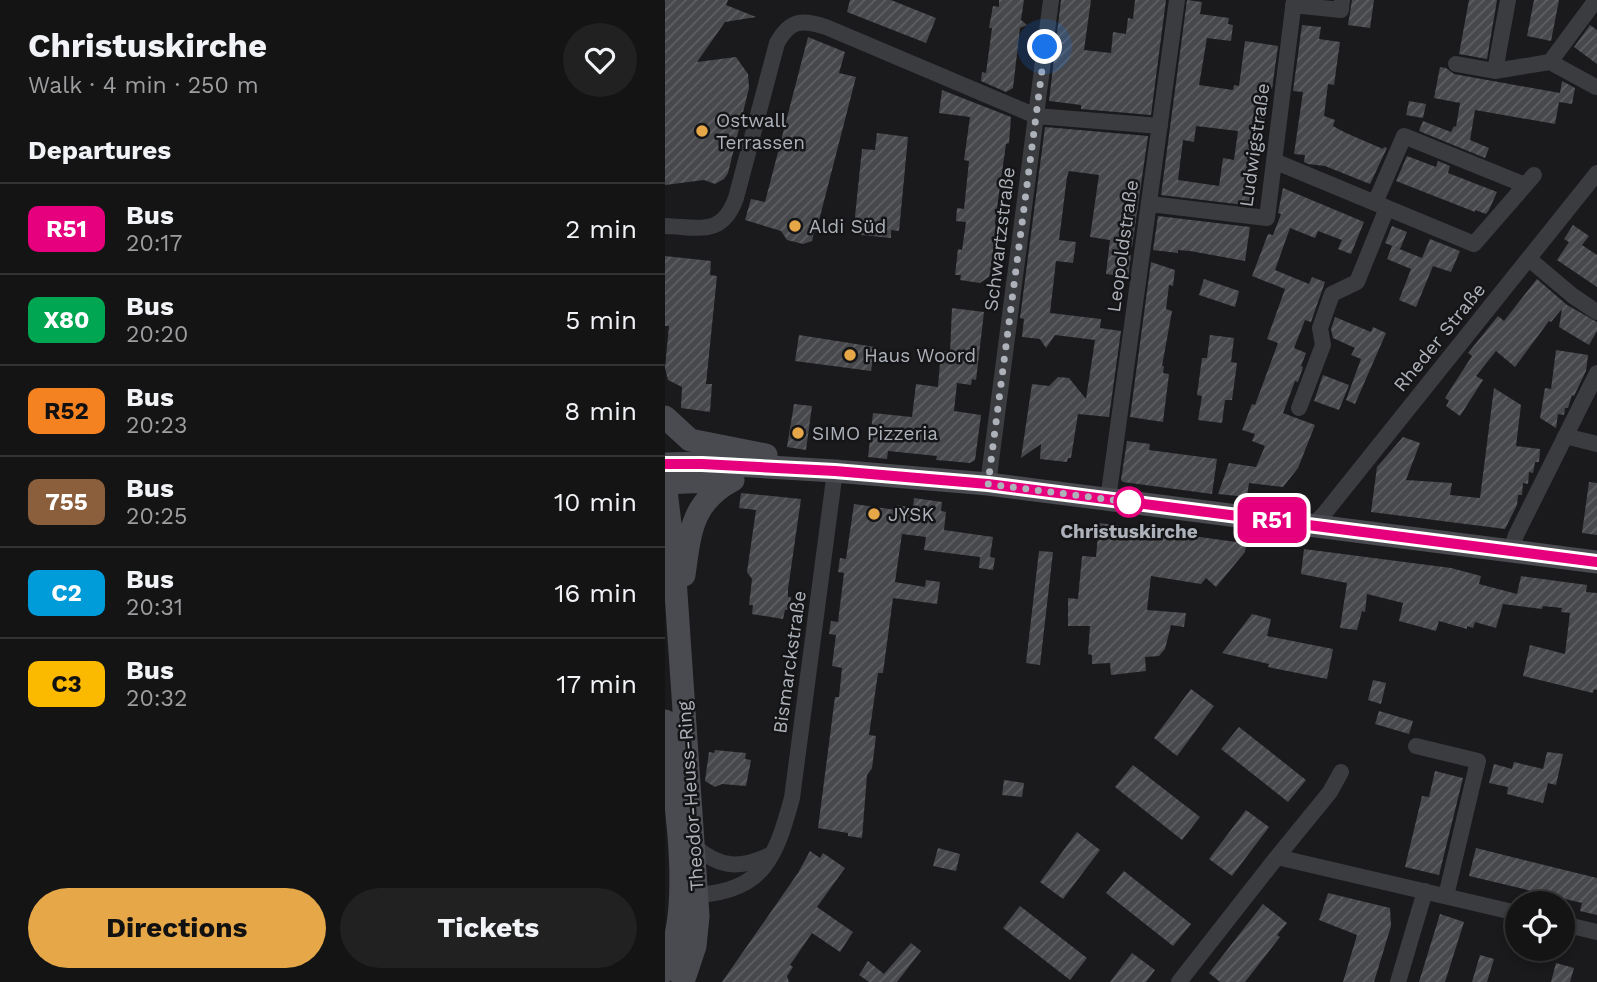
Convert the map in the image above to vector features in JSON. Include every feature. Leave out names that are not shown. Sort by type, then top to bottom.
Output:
[{"type":"main road","points":[[665,417],[690,440],[764,454],[808,470]]},
{"type":"main road","points":[[665,464],[835,471],[988,484],[1597,562]]},
{"type":"main road","points":[[665,483],[733,480],[808,470]]},
{"type":"main road","points":[[678,620],[691,531],[697,513],[715,492],[733,480]]},
{"type":"main road","name":"Theodor-Heuss-Ring","points":[[665,483],[698,895],[697,937],[683,982]]},
{"type":"main road","points":[[665,584],[678,620]]},
{"type":"main road","name":"Theodor-Heuss-Ring","points":[[665,721],[680,875],[676,933],[665,971]]},
{"type":"street","name":"Schwartzstraße","points":[[988,484],[1051,0]]},
{"type":"street","name":"Leopoldstraße","points":[[1108,499],[1177,0]]},
{"type":"street","name":"Ludwigstraße","points":[[1150,204],[1267,218],[1294,3],[1341,10],[1342,0]]},
{"type":"street","points":[[1495,71],[1508,0]]},
{"type":"street","points":[[1550,62],[1597,0]]},
{"type":"street","points":[[665,226],[714,226],[726,219],[736,198],[777,43],[785,29],[799,22],[826,27],[1036,116],[1160,126]]},
{"type":"street","points":[[1456,64],[1495,71],[1550,62],[1596,87]]},
{"type":"street","points":[[1274,161],[1381,205],[1475,244],[1530,180],[1404,136],[1381,205],[1357,282],[1332,294],[1319,328],[1324,345],[1300,408]]},
{"type":"street","name":"Rheder Straße","points":[[1313,525],[1597,173]]},
{"type":"street","points":[[1529,259],[1573,296],[1597,312]]},
{"type":"street","points":[[1511,551],[1516,535],[1597,373]]},
{"type":"street","points":[[1565,436],[1597,444]]},
{"type":"street","name":"Bismarckstraße","points":[[698,895],[748,883],[762,870],[783,831],[792,798],[835,471]]},
{"type":"street","points":[[1416,746],[1478,761],[1446,896]]},
{"type":"street","points":[[1178,982],[1329,792],[1341,772]]},
{"type":"street","points":[[695,846],[707,857],[732,864],[755,862],[772,854]]},
{"type":"street","points":[[1277,857],[1505,910]]},
{"type":"street","points":[[1398,982],[1425,891]]},
{"type":"street","points":[[1575,927],[1597,932]]},
{"type":"building","name":"Ostwall Terrassen","points":[[665,0],[728,0],[726,5],[756,17],[725,22],[697,62],[736,57],[748,74],[749,88],[728,173],[715,184],[704,180],[665,185]]},
{"type":"building","points":[[850,0],[891,0],[936,18],[926,43],[847,12]]},
{"type":"building","points":[[999,0],[1024,0],[1021,20],[1027,25],[1020,28],[1013,88],[1006,92],[981,81],[982,72],[986,73],[993,6],[999,7]]},
{"type":"building","points":[[1061,0],[1091,0],[1084,50],[1111,53],[1113,32],[1126,34],[1128,18],[1133,19],[1135,0],[1166,0],[1151,115],[1081,109],[1081,105],[1049,101]]},
{"type":"building","points":[[1187,0],[1202,2],[1200,14],[1229,18],[1228,24],[1233,25],[1231,41],[1207,38],[1199,85],[1233,90],[1234,85],[1239,86],[1245,41],[1278,46],[1272,89],[1269,88],[1253,206],[1161,195]],"holes":[[[1196,126],[1238,131],[1234,160],[1223,158],[1219,186],[1178,180],[1183,140],[1194,142]]]},
{"type":"building","points":[[1352,0],[1374,0],[1370,28],[1348,25]]},
{"type":"building","points":[[1469,0],[1497,0],[1487,59],[1459,54]]},
{"type":"building","points":[[1534,0],[1559,0],[1551,41],[1527,36]]},
{"type":"building","points":[[1302,25],[1321,27],[1319,39],[1340,42],[1334,85],[1328,84],[1324,116],[1335,120],[1333,126],[1346,133],[1383,149],[1387,148],[1370,184],[1325,166],[1308,164],[1304,162],[1305,155],[1294,154],[1303,92],[1293,91]]},
{"type":"building","points":[[1590,25],[1597,30],[1597,64],[1574,47]]},
{"type":"building","points":[[808,37],[845,52],[839,73],[856,77],[816,232],[812,241],[803,244],[787,240],[781,231],[745,220],[751,199],[765,202]]},
{"type":"building","points":[[1440,67],[1454,74],[1560,93],[1562,81],[1575,88],[1572,104],[1559,102],[1555,124],[1475,110],[1470,140],[1489,148],[1485,158],[1419,131],[1423,121],[1451,132],[1454,126],[1456,127],[1460,103],[1434,98]]},
{"type":"building","points":[[942,90],[1011,117],[995,223],[998,234],[995,236],[990,276],[980,283],[960,280],[961,275],[955,275],[958,249],[962,250],[966,222],[956,221],[957,208],[964,209],[969,161],[964,160],[970,117],[939,113]]},
{"type":"building","points":[[1409,101],[1426,104],[1423,118],[1406,115]]},
{"type":"building","points":[[1045,127],[1148,136],[1132,247],[1129,247],[1128,254],[1131,255],[1128,277],[1106,274],[1110,240],[1090,237],[1099,175],[1069,171],[1067,177],[1059,240],[1076,242],[1073,263],[1056,261],[1050,313],[1101,319],[1100,328],[1121,331],[1109,417],[1078,414],[1071,458],[1068,458],[1067,462],[1040,459],[1041,444],[1021,458],[1032,384],[1049,386],[1058,377],[1069,378],[1086,399],[1095,340],[1055,335],[1046,348],[1040,339],[1022,337],[1024,319],[1020,318]]},
{"type":"building","points":[[877,133],[908,137],[899,231],[891,230],[891,238],[861,235],[862,227],[854,226],[862,149],[875,150]]},
{"type":"building","points":[[1407,156],[1436,167],[1438,161],[1450,166],[1448,173],[1497,192],[1489,210],[1486,214],[1475,212],[1396,181]]},
{"type":"building","points":[[1283,188],[1364,222],[1351,254],[1338,249],[1342,240],[1318,231],[1315,238],[1290,228],[1275,270],[1309,284],[1312,277],[1325,282],[1311,322],[1305,320],[1294,348],[1306,353],[1298,382],[1295,381],[1283,413],[1315,425],[1298,468],[1283,487],[1249,483],[1247,497],[1218,494],[1229,463],[1256,467],[1265,446],[1252,441],[1255,434],[1242,430],[1252,404],[1255,405],[1278,343],[1267,339],[1285,289],[1252,276],[1268,234],[1273,235],[1281,214],[1278,213]]},
{"type":"building","points":[[1158,216],[1250,227],[1245,261],[1190,251],[1178,250],[1178,253],[1153,250]]},
{"type":"building","points":[[1573,225],[1589,236],[1582,245],[1597,255],[1597,287],[1557,260],[1569,242],[1564,239]]},
{"type":"building","points":[[1392,226],[1407,232],[1400,249],[1385,243]]},
{"type":"building","points":[[1430,239],[1460,251],[1451,272],[1433,266],[1416,307],[1399,300],[1411,269],[1387,259],[1392,246],[1422,258]]},
{"type":"building","points":[[665,256],[711,261],[710,275],[717,276],[706,384],[712,384],[710,412],[681,408],[682,387],[668,380],[665,368],[669,326],[665,326]]},
{"type":"building","points":[[1151,262],[1175,270],[1173,286],[1169,285],[1166,309],[1172,311],[1162,366],[1163,373],[1169,374],[1163,422],[1130,417]]},
{"type":"building","points":[[1204,279],[1239,291],[1235,307],[1199,295]]},
{"type":"building","points":[[1537,279],[1567,305],[1597,322],[1597,331],[1589,345],[1559,327],[1562,309],[1549,321],[1515,367],[1496,351],[1476,376],[1483,380],[1460,416],[1446,406],[1449,401],[1445,398],[1472,356],[1468,353],[1498,316],[1504,321]]},
{"type":"building","points":[[952,308],[984,312],[976,380],[972,379],[971,385],[957,383],[954,411],[981,415],[975,460],[970,463],[936,460],[937,456],[888,451],[887,459],[868,457],[873,413],[912,417],[916,384],[938,387],[941,351],[950,352]]},
{"type":"building","points":[[1335,317],[1371,332],[1373,327],[1386,333],[1355,404],[1346,400],[1361,359],[1351,355],[1355,348],[1333,338],[1331,329]]},
{"type":"building","points":[[799,335],[875,347],[871,371],[795,361]]},
{"type":"building","points":[[1210,335],[1234,338],[1231,362],[1237,363],[1232,400],[1225,400],[1222,423],[1198,420],[1202,396],[1197,395],[1202,358],[1207,358]]},
{"type":"building","points":[[1556,350],[1588,355],[1586,371],[1568,408],[1565,408],[1564,415],[1558,414],[1556,428],[1540,418],[1545,388],[1551,389]]},
{"type":"building","points":[[1323,375],[1349,385],[1339,410],[1314,401]]},
{"type":"building","points":[[1494,388],[1521,405],[1516,446],[1540,449],[1539,462],[1535,462],[1533,473],[1529,472],[1528,484],[1523,483],[1522,495],[1518,495],[1517,505],[1505,529],[1371,512],[1377,467],[1403,437],[1420,443],[1406,480],[1452,483],[1450,495],[1480,498]]},
{"type":"building","points":[[794,404],[812,406],[806,450],[787,447]]},
{"type":"building","points":[[1127,441],[1150,444],[1149,450],[1217,459],[1212,494],[1123,482],[1121,480]]},
{"type":"building","points":[[1589,482],[1597,483],[1597,535],[1582,533]]},
{"type":"building","points":[[741,493],[801,499],[788,589],[788,597],[791,597],[790,610],[785,610],[783,619],[752,614],[753,605],[749,605],[752,579],[747,572],[756,510],[739,508]]},
{"type":"building","points":[[914,498],[942,502],[941,511],[946,512],[944,530],[993,537],[990,557],[995,558],[993,570],[979,568],[980,557],[924,550],[926,537],[902,534],[895,582],[925,587],[926,580],[940,582],[937,604],[893,598],[883,673],[878,673],[869,735],[876,736],[872,768],[867,775],[862,838],[848,836],[848,833],[818,828],[835,697],[839,697],[842,668],[832,666],[836,635],[829,634],[831,621],[838,622],[844,573],[838,572],[840,558],[846,559],[854,504],[896,510],[897,505],[913,508]]},
{"type":"building","points":[[1099,523],[1236,542],[1242,540],[1246,545],[1245,552],[1216,587],[1206,578],[1201,584],[1151,576],[1147,610],[1186,613],[1184,627],[1171,625],[1165,649],[1159,656],[1145,657],[1146,671],[1111,675],[1110,663],[1092,664],[1092,655],[1088,654],[1090,626],[1068,626],[1068,598],[1078,599],[1082,556],[1096,557]]},
{"type":"building","points":[[1304,549],[1451,568],[1481,576],[1479,584],[1517,594],[1521,576],[1587,585],[1586,592],[1597,593],[1597,690],[1594,689],[1593,693],[1523,676],[1530,645],[1565,654],[1570,613],[1561,612],[1562,608],[1543,606],[1542,609],[1503,604],[1496,628],[1475,622],[1473,628],[1467,626],[1467,629],[1439,621],[1436,631],[1399,621],[1403,603],[1367,594],[1365,612],[1362,611],[1357,630],[1340,628],[1347,583],[1301,574]]},
{"type":"building","points":[[1039,551],[1053,552],[1040,665],[1026,663]]},
{"type":"building","points":[[1252,614],[1271,619],[1267,636],[1333,649],[1327,679],[1268,667],[1269,664],[1222,653]]},
{"type":"building","points":[[1373,680],[1386,683],[1381,704],[1368,700]]},
{"type":"building","points":[[1191,689],[1214,706],[1177,756],[1154,738]]},
{"type":"building","points":[[1379,711],[1413,721],[1409,734],[1375,724]]},
{"type":"building","points":[[1239,727],[1306,780],[1288,802],[1221,749]]},
{"type":"building","points":[[715,750],[746,753],[745,759],[751,760],[746,786],[722,784],[715,787],[705,781],[709,752],[714,753]]},
{"type":"building","points":[[1547,752],[1563,754],[1556,785],[1548,783],[1543,803],[1507,794],[1508,787],[1489,783],[1494,764],[1512,769],[1514,762],[1543,769]]},
{"type":"building","points":[[1133,765],[1200,817],[1182,840],[1115,787]]},
{"type":"building","points":[[1435,771],[1463,778],[1439,875],[1405,867],[1422,796],[1429,797]]},
{"type":"building","points":[[1004,780],[1024,783],[1022,797],[1002,795]]},
{"type":"building","points":[[1246,810],[1269,827],[1232,876],[1209,859]]},
{"type":"building","points":[[1077,832],[1100,850],[1063,899],[1040,882]]},
{"type":"building","points":[[938,848],[960,854],[956,871],[933,866]]},
{"type":"building","points":[[1476,848],[1597,878],[1597,915],[1580,911],[1582,903],[1575,901],[1575,891],[1532,891],[1469,876]]},
{"type":"building","points":[[810,851],[820,858],[823,853],[845,868],[817,907],[853,932],[840,952],[812,933],[790,965],[793,967],[787,976],[789,982],[722,982],[798,873]]},
{"type":"building","points":[[1124,871],[1191,924],[1173,946],[1106,893]]},
{"type":"building","points":[[1328,893],[1390,908],[1391,926],[1374,982],[1343,982],[1357,935],[1319,920]]},
{"type":"building","points":[[1263,904],[1287,923],[1277,935],[1280,937],[1245,982],[1220,982],[1209,973]]},
{"type":"building","points":[[1020,906],[1087,958],[1070,980],[1003,928]]},
{"type":"building","points":[[1440,914],[1464,922],[1445,982],[1419,982]]},
{"type":"building","points":[[911,943],[921,951],[897,982],[869,982],[859,975],[868,961],[884,974]]},
{"type":"building","points":[[1132,953],[1155,970],[1146,982],[1110,982]]},
{"type":"building","points":[[1480,955],[1494,959],[1487,982],[1472,982]]},
{"type":"building","points":[[1556,963],[1574,968],[1570,982],[1551,982]]},
{"type":"bus line","name":"R51","points":[[665,464],[835,471],[988,484],[1597,562]]},
{"type":"place","name":"Ostwall Terrassen","points":[[702,131]]},
{"type":"place","name":"Aldi Süd","points":[[795,226]]},
{"type":"place","name":"Haus Woord","points":[[850,355]]},
{"type":"place","name":"SIMO Pizzeria","points":[[798,433]]},
{"type":"place","name":"Christuskirche","points":[[1129,502]]},
{"type":"place","name":"JYSK","points":[[874,514]]},
{"type":"route","points":[[1045,47],[988,484],[1129,502]]}]
